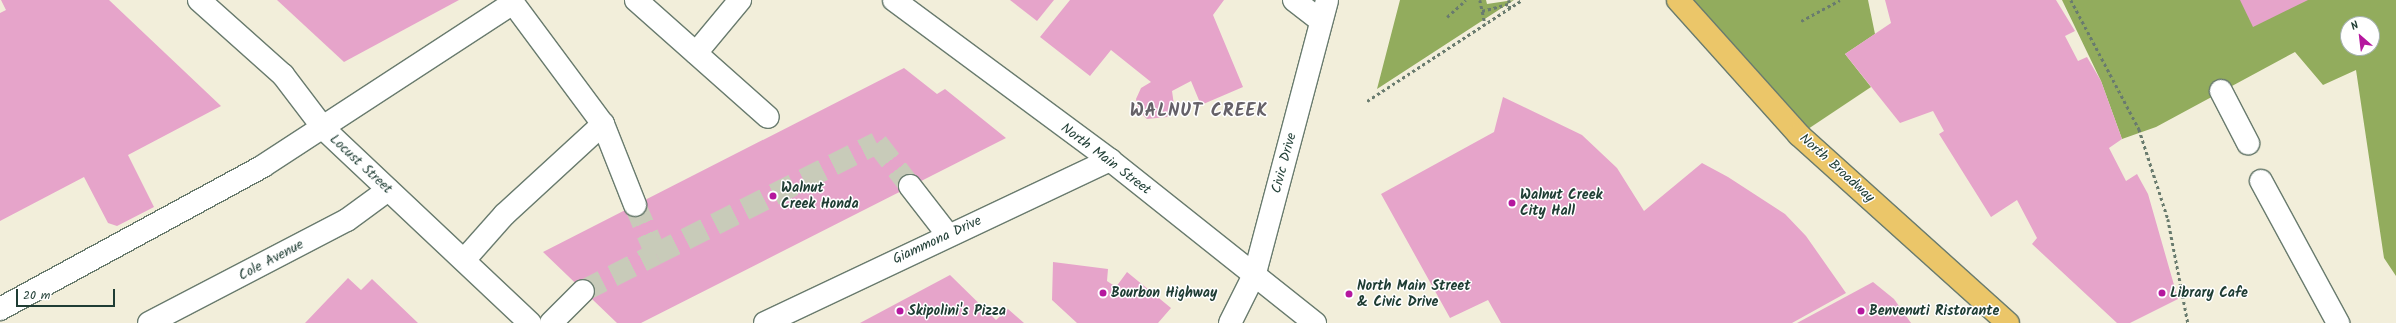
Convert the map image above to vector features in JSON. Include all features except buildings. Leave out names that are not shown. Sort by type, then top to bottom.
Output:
[{"type":"main road","name":"North Broadway","points":[[1678,0],[1799,135],[2008,323]]},
{"type":"street","name":"Locust Street","points":[[199,0],[283,75],[324,129],[530,323]]},
{"type":"street","points":[[636,0],[768,117]]},
{"type":"street","points":[[696,53],[740,0]]},
{"type":"street","name":"North Main Street","points":[[894,0],[1110,160],[1255,273],[1315,323]]},
{"type":"street","points":[[1294,0],[1321,21]]},
{"type":"street","name":"Civic Drive","points":[[1230,323],[1255,273],[1327,0]]},
{"type":"street","points":[[0,309],[263,166],[324,129],[514,3],[603,124],[635,205]]},
{"type":"street","points":[[2221,91],[2248,143]]},
{"type":"street","points":[[464,260],[504,214],[603,124]]},
{"type":"street","name":"Giammona Drive","points":[[765,323],[948,234],[1110,160]]},
{"type":"street","points":[[2261,181],[2322,288],[2338,323]]},
{"type":"street","points":[[910,186],[948,234]]},
{"type":"street","name":"Cole Avenue","points":[[149,323],[347,220],[388,190]]},
{"type":"street","points":[[551,323],[583,291]]},
{"type":"path","points":[[1447,17],[1466,0]]},
{"type":"path","points":[[1480,0],[1485,24]]},
{"type":"path","points":[[1508,0],[1510,8]]},
{"type":"path","points":[[1367,101],[1522,0]]},
{"type":"path","points":[[1801,21],[1840,0]]},
{"type":"path","points":[[2071,0],[2139,129],[2168,219],[2188,323]]},
{"type":"path","points":[[1482,11],[1509,4]]},
{"type":"green space","points":[[1400,0],[1486,0],[1487,4],[1514,0],[1377,89]]},
{"type":"green space","points":[[1678,0],[1868,0],[1875,34],[1845,54],[1871,87],[1799,135]]},
{"type":"green space","points":[[2062,0],[2396,0],[2396,276],[2384,258],[2356,70],[2323,85],[2295,52],[2156,127],[2122,139],[2101,81]]},
{"type":"tunnel","points":[[656,254],[877,143],[910,186]]},
{"type":"tunnel","points":[[583,291],[656,254],[635,205]]},
{"type":"place","name":"Walnut Creek Honda","points":[[773,196]]},
{"type":"place","name":"Walnut Creek City Hall","points":[[1512,203]]},
{"type":"place","name":"Bourbon Highway","points":[[1103,293]]},
{"type":"place","name":"Library Cafe","points":[[2162,293]]},
{"type":"place","name":"North Main Street & Civic Drive","points":[[1349,294]]},
{"type":"place","name":"Skipolini's Pizza","points":[[900,311]]},
{"type":"place","name":"Benvenuti Ristorante","points":[[1861,311]]},
{"type":"district","name":"WALNUT CREEK","points":[[1199,112]]}]
